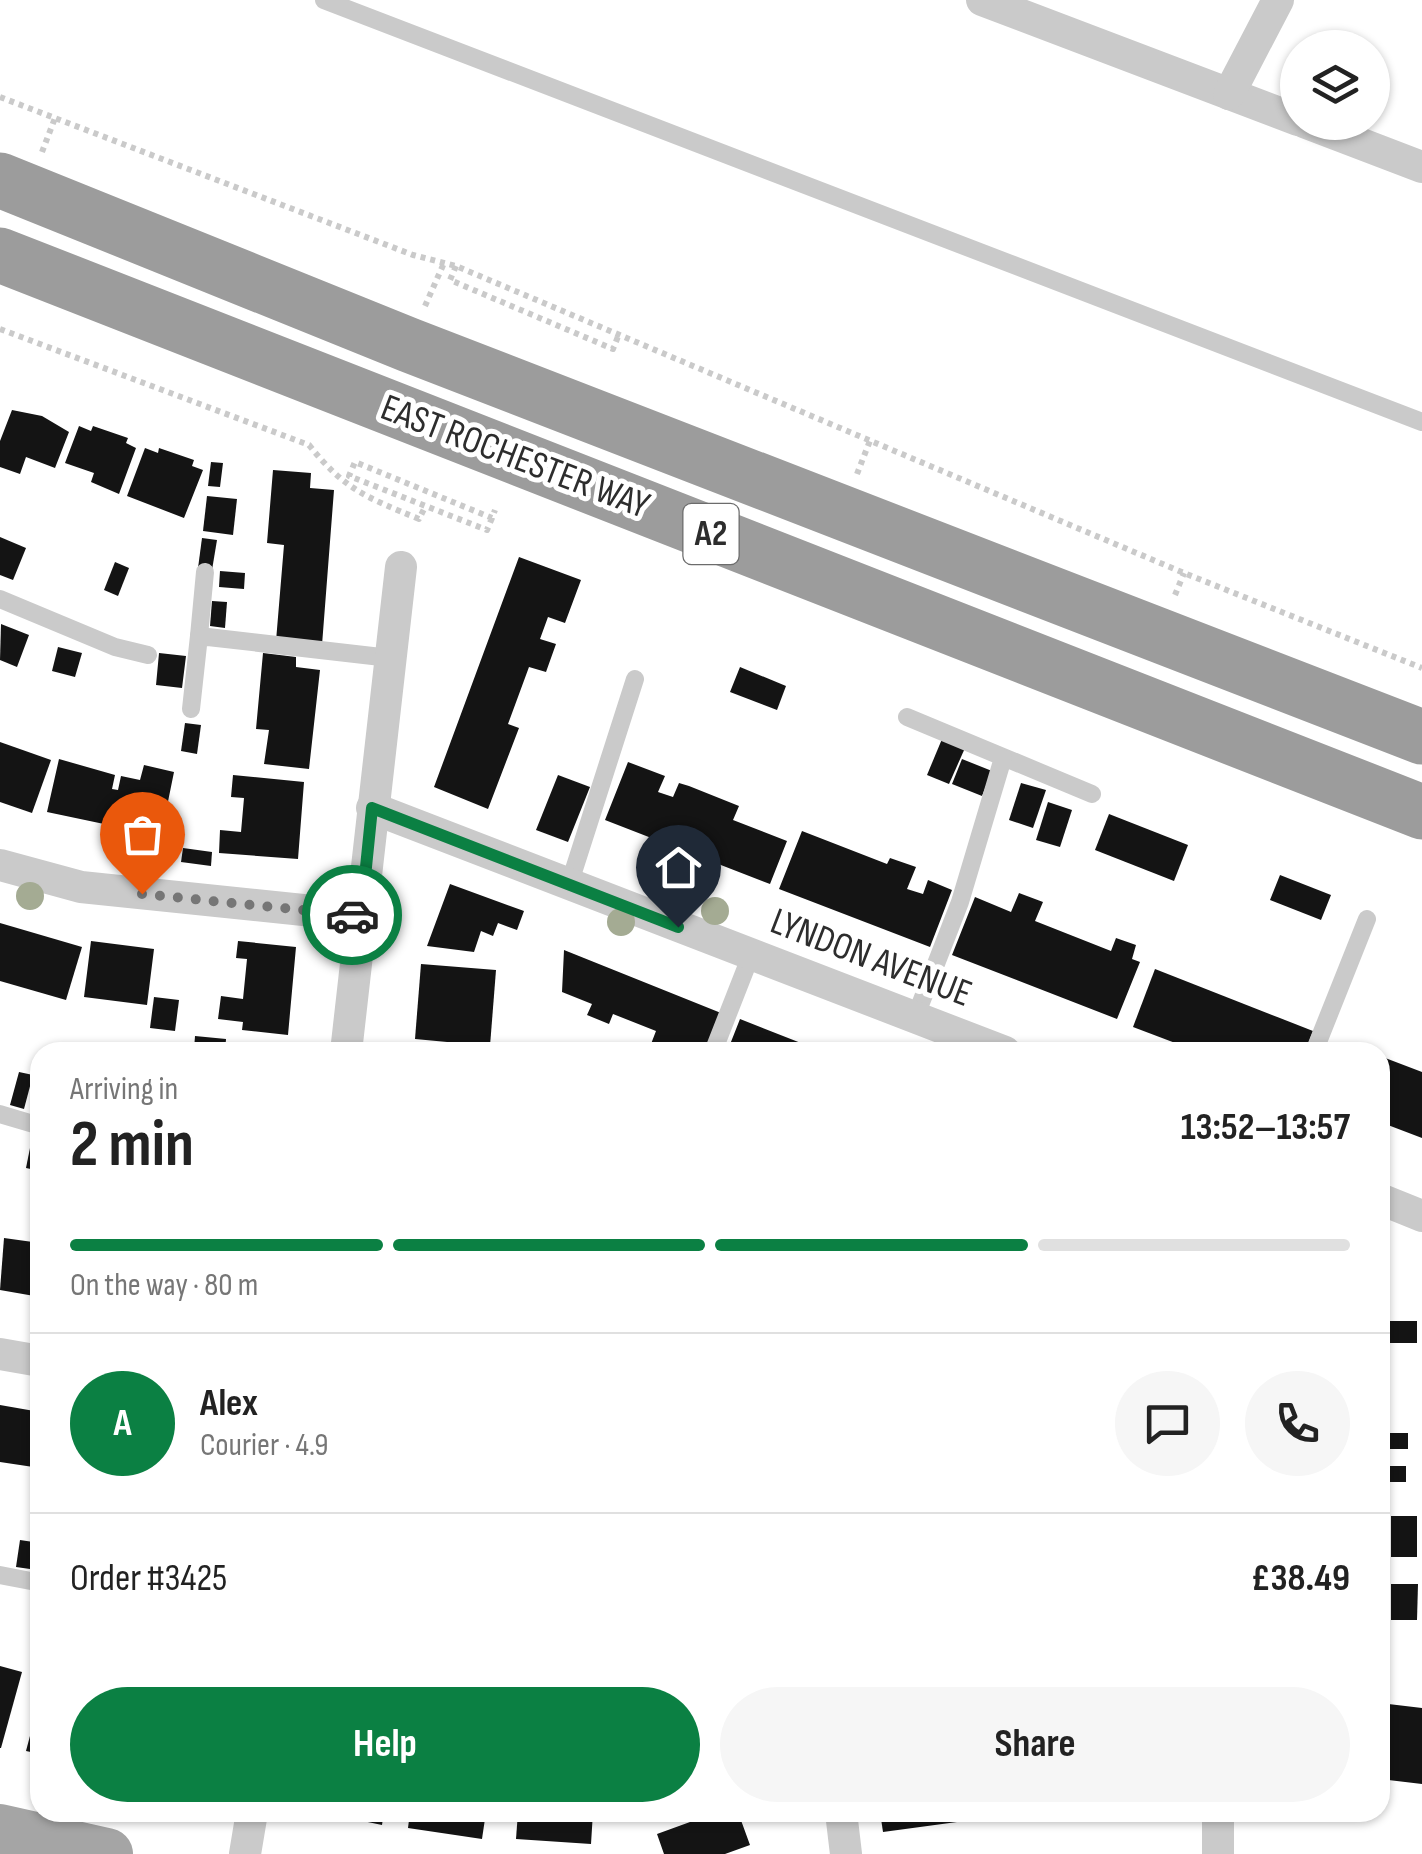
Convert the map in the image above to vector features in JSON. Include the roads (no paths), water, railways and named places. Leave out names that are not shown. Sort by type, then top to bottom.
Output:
[{"type":"highway","name":"EAST ROCHESTER WAY","points":[[0,180],[409,344],[1422,736]]},
{"type":"highway","name":"EAST ROCHESTER WAY","points":[[0,256],[1422,812]]},
{"type":"main road","points":[[0,1830],[107,1854]]},
{"type":"street","points":[[982,0],[1280,113]]},
{"type":"street","points":[[1229,94],[1278,0]]},
{"type":"street","points":[[1351,140],[1422,167]]},
{"type":"street","points":[[347,1042],[401,566]]},
{"type":"street","name":"LYNDON AVENUE","points":[[372,808],[979,1042]]},
{"type":"street","points":[[0,865],[81,888],[361,916]]},
{"type":"street","points":[[1390,1203],[1422,1216]]},
{"type":"street","points":[[0,1354],[30,1359]]},
{"type":"street","points":[[245,1854],[250,1822]]},
{"type":"street","points":[[841,1822],[846,1854]]},
{"type":"street","points":[[1218,1822],[1218,1854]]},
{"type":"lane","points":[[324,0],[1422,422]]},
{"type":"lane","points":[[191,709],[205,572]]},
{"type":"lane","points":[[0,598],[114,646],[148,655]]},
{"type":"lane","points":[[199,636],[390,658]]},
{"type":"lane","points":[[569,885],[635,679]]},
{"type":"lane","points":[[906,717],[1092,794]]},
{"type":"lane","points":[[916,1018],[960,902],[1003,758]]},
{"type":"lane","points":[[1318,1042],[1367,919]]},
{"type":"lane","points":[[717,1042],[752,955]]},
{"type":"lane","points":[[0,1114],[30,1123]]},
{"type":"lane","points":[[0,1575],[30,1581]]}]
